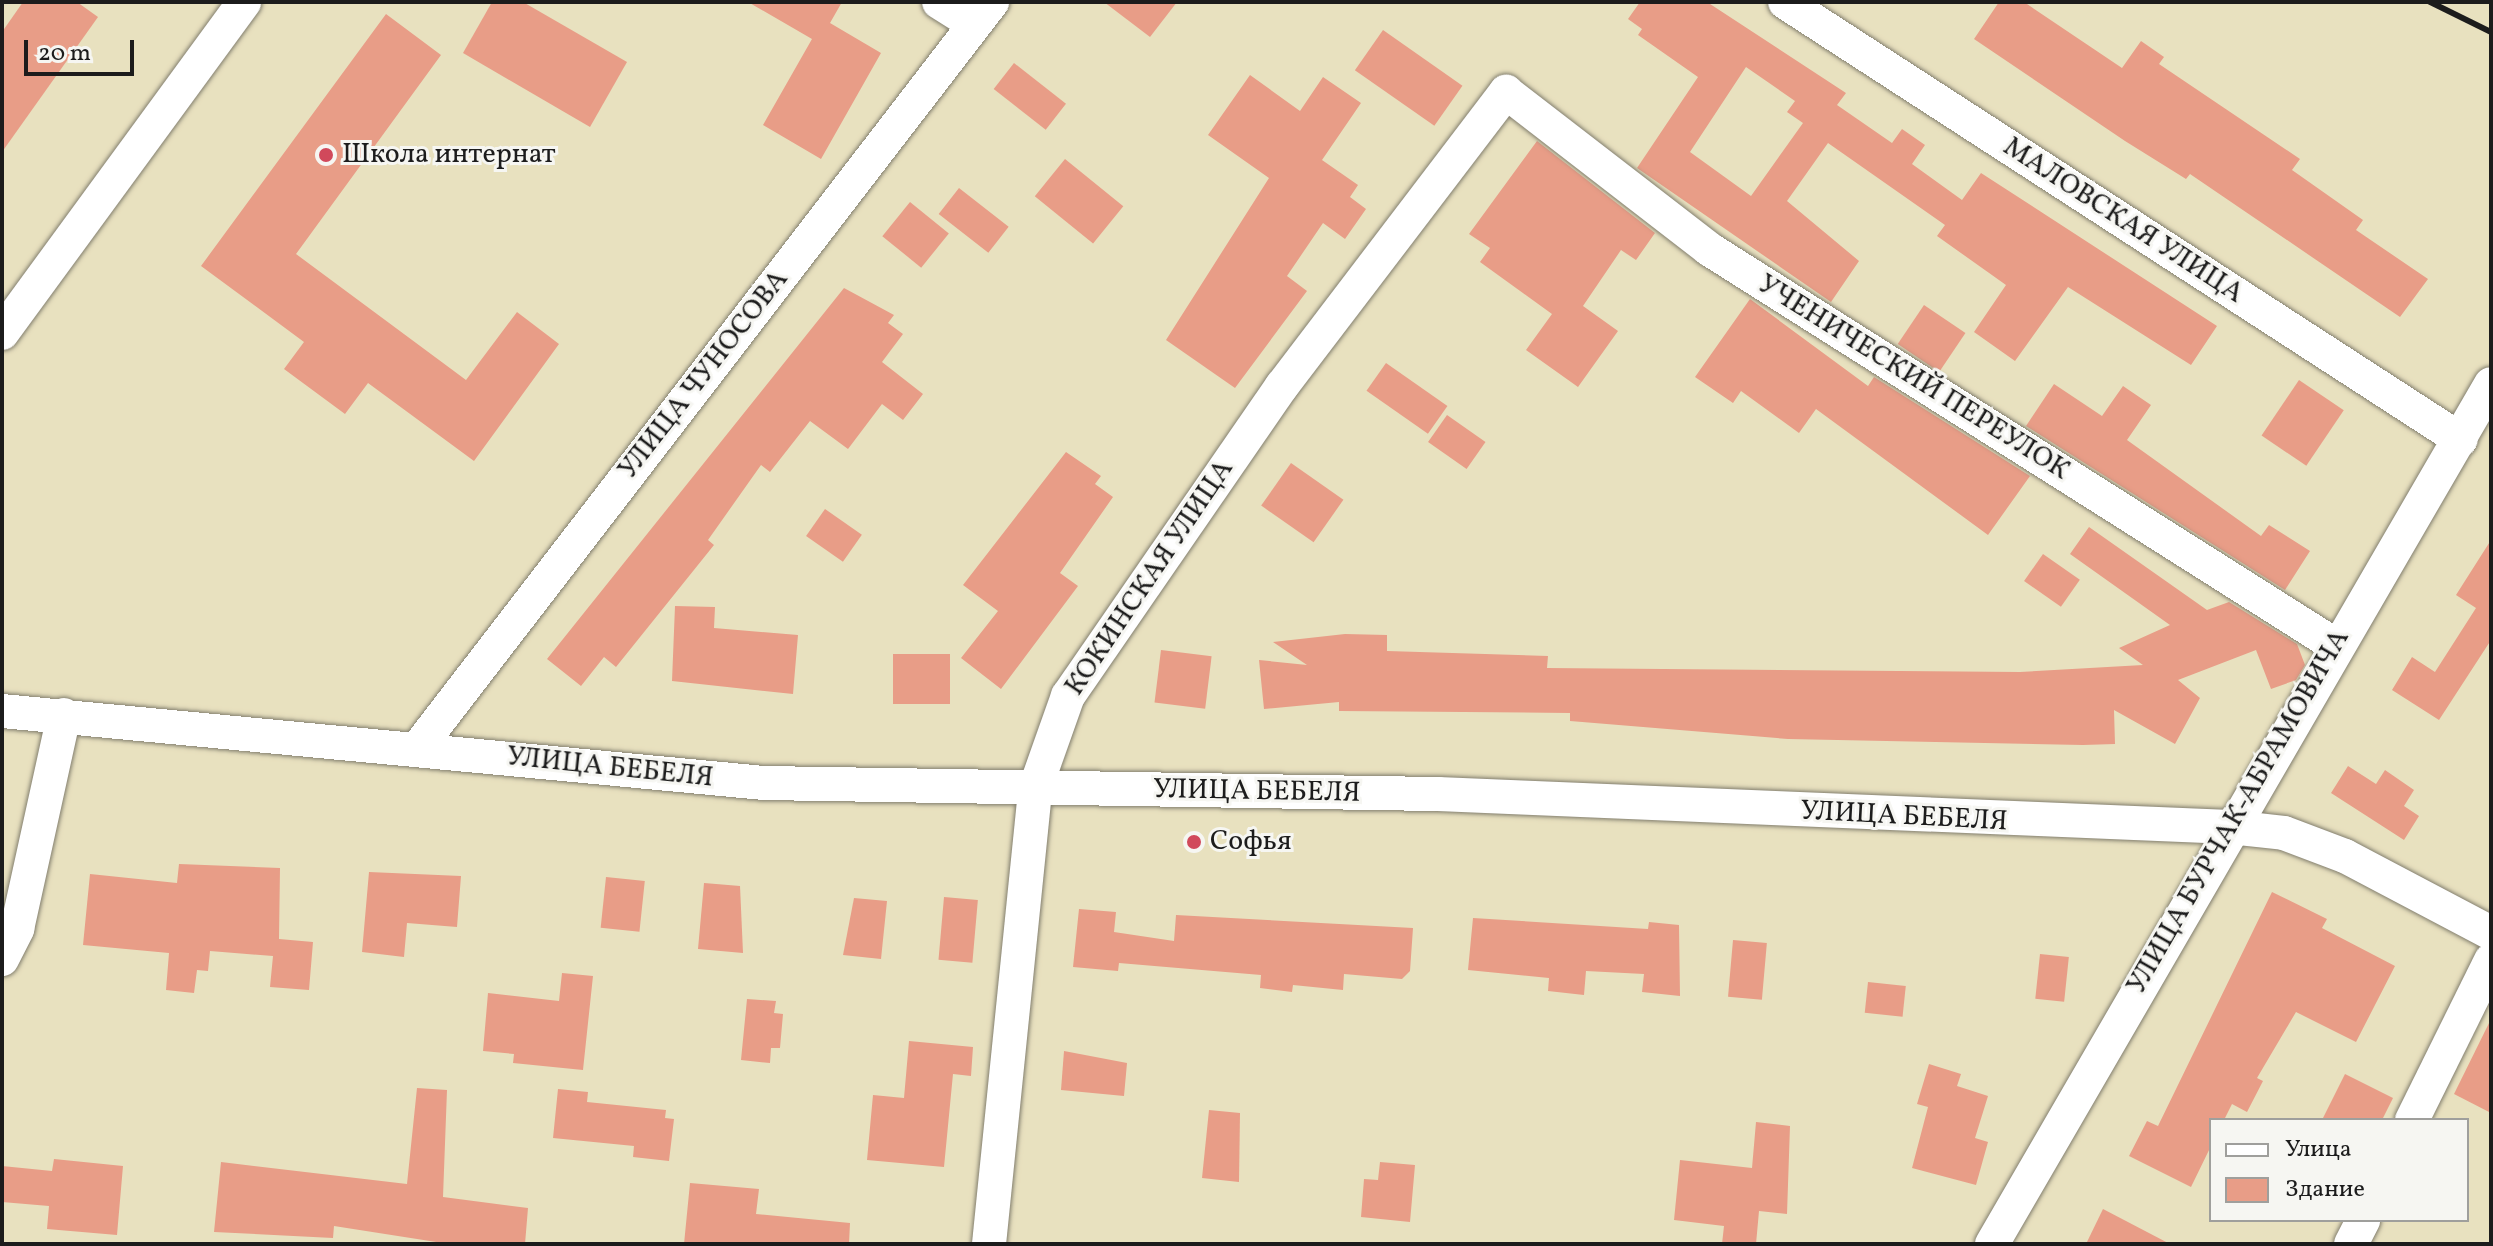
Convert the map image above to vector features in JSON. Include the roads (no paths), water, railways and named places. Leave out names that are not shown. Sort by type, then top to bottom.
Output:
[{"type":"street","points":[[2,333],[244,2]]},
{"type":"street","points":[[939,2],[983,13]]},
{"type":"street","name":"МАЛОВСКАЯ УЛИЦА","points":[[1785,2],[2461,440]]},
{"type":"street","name":"УЛИЦА ЧУНОСОВА","points":[[417,749],[983,13]]},
{"type":"street","name":"УЧЕНИЧЕСКИЙ ПЕРЕУЛОК","points":[[1506,92],[1709,249],[2335,645]]},
{"type":"street","name":"КОКИНСКАЯ УЛИЦА","points":[[989,1244],[1035,789],[1068,696],[1131,595],[1506,92]]},
{"type":"street","name":"УЛИЦА БУРЧАК-АБРАМОВИЧА","points":[[1992,1244],[2335,645],[2461,440],[2491,384]]},
{"type":"street","name":"УЛИЦА БЕБЕЛЯ","points":[[2,711],[764,783],[1438,794],[2230,827],[2284,833],[2345,856],[2491,933]]},
{"type":"street","points":[[2,959],[17,929],[64,715]]},
{"type":"street","points":[[2413,1118],[2491,960]]},
{"type":"street","points":[[2351,1244],[2362,1222]]},
{"type":"railway","points":[[2430,2],[2491,32]]},
{"type":"place","name":"Школа интернат","points":[[326,155]]},
{"type":"place","name":"Софья","points":[[1194,842]]}]
